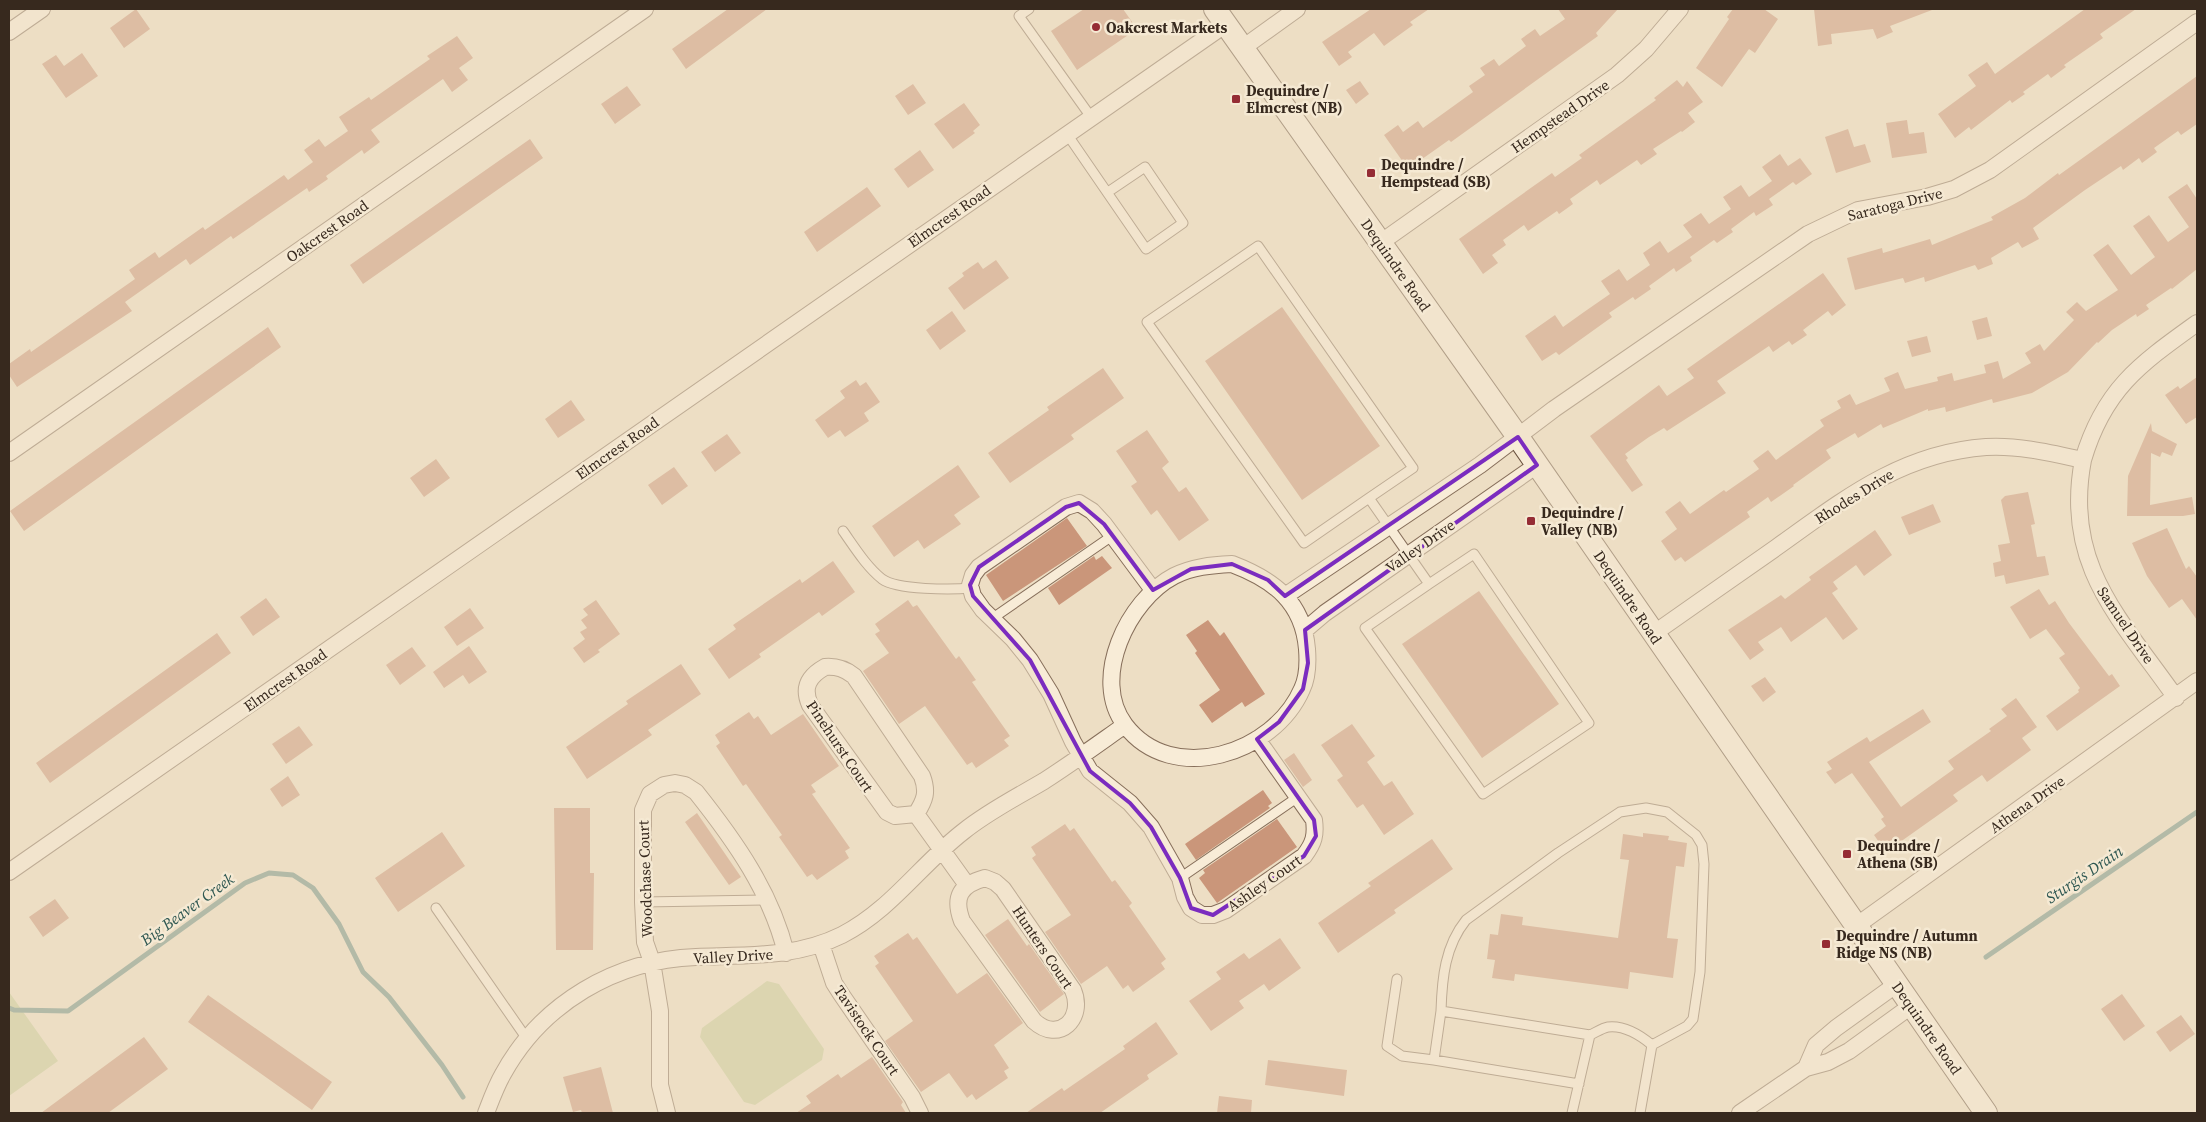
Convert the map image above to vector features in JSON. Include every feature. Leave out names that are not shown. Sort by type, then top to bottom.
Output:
[{"type":"main road","name":"Dequindre Road","points":[[1220,16],[1244,47],[1518,437],[1986,1113]]},
{"type":"street","points":[[9,32],[42,9]]},
{"type":"street","name":"Oakcrest Road","points":[[9,453],[645,9]]},
{"type":"street","points":[[1244,47],[1297,9]]},
{"type":"street","name":"Hempstead Drive","points":[[1380,243],[1617,75],[1646,49],[1680,9]]},
{"type":"street","name":"Elmcrest Road","points":[[9,872],[1067,134],[1220,16]]},
{"type":"street","name":"Saratoga Drive","points":[[1518,437],[1554,409],[1808,234],[1858,210],[1927,197],[1954,189],[1972,180],[1990,170],[2197,22]]},
{"type":"street","points":[[2083,460],[2098,419],[2120,386],[2153,354],[2197,323]]},
{"type":"street","points":[[1285,596],[1518,437]]},
{"type":"street","name":"Rhodes Drive","points":[[1653,634],[1848,497],[1886,474],[1903,467],[1952,452],[1987,447],[2036,450],[2083,460]]},
{"type":"street","name":"Samuel Drive","points":[[2083,460],[2079,479],[2078,511],[2085,555],[2110,605],[2176,698]]},
{"type":"street","name":"Valley Drive","points":[[1305,630],[1325,613],[1537,465]]},
{"type":"street","points":[[971,588],[973,575],[979,567],[1066,507],[1079,503],[1092,510],[1154,590]]},
{"type":"street","points":[[1232,564],[1268,580],[1285,596],[1297,611],[1305,630],[1308,663],[1302,689],[1279,722],[1257,739],[1226,754],[1207,758],[1166,755],[1154,750],[1141,741],[1125,725],[1119,714],[1112,692],[1113,658],[1129,621],[1154,590],[1172,577],[1191,569],[1209,565],[1232,564]]},
{"type":"street","name":"Ashley Court","points":[[971,588],[978,604],[1013,639],[1041,676],[1081,756],[1090,770],[1130,803],[1141,815],[1180,878],[1185,897],[1191,908],[1202,914],[1213,915],[1226,910],[1304,856],[1312,847],[1316,836],[1314,820],[1257,739]]},
{"type":"street","name":"Pinehurst Court","points":[[836,666],[854,676],[922,776],[926,786],[926,795],[916,814],[907,817],[894,816],[887,812],[880,804],[810,705],[806,696],[806,688],[815,673],[825,667],[836,666]]},
{"type":"street","name":"Athena Drive","points":[[1856,926],[2176,698],[2197,681]]},
{"type":"street","name":"Valley Drive","points":[[486,1113],[503,1074],[527,1039],[557,1009],[593,984],[652,962],[680,958],[764,956],[821,944],[862,924],[881,910],[942,849],[989,813],[1044,781],[1125,725]]},
{"type":"street","name":"Woodchase Court","points":[[652,962],[646,942],[643,902],[643,810],[645,801],[658,788],[675,783],[685,785],[696,792],[750,868],[768,900],[780,928],[786,952]]},
{"type":"street","points":[[916,814],[967,885]]},
{"type":"street","name":"Hunters Court","points":[[984,878],[995,882],[1008,897],[1076,999],[1077,1008],[1066,1027],[1047,1030],[1034,1021],[962,921],[958,909],[959,894],[967,885],[984,878]]},
{"type":"street","name":"Tavistock Court","points":[[821,944],[834,983],[912,1097],[920,1113]]},
{"type":"street","points":[[652,962],[660,1011],[660,1085],[667,1113]]},
{"type":"street","points":[[1806,1068],[1816,1045],[1836,1028],[1897,984]]},
{"type":"street","points":[[1740,1113],[1806,1068],[1828,1062],[1849,1051],[1911,1006]]},
{"type":"lane","points":[[1029,9],[1016,12],[1091,117]]},
{"type":"lane","points":[[1067,134],[1146,249],[1183,223],[1145,167],[1108,192]]},
{"type":"lane","points":[[1258,246],[1413,468],[1369,498],[1304,543],[1147,322],[1258,246]]},
{"type":"lane","points":[[1369,498],[1429,584]]},
{"type":"lane","points":[[843,530],[865,563],[884,580],[898,584],[940,589],[971,588]]},
{"type":"lane","points":[[993,618],[1112,536]]},
{"type":"lane","points":[[1474,554],[1589,723],[1483,794],[1365,628],[1429,584],[1474,554]]},
{"type":"lane","points":[[1180,878],[1298,797]]},
{"type":"lane","points":[[1434,1060],[1448,952],[1455,934],[1466,920],[1558,852],[1620,812],[1646,808],[1667,812],[1696,835],[1702,845],[1704,864],[1700,972],[1693,1019],[1687,1026],[1652,1044]]},
{"type":"lane","points":[[643,902],[768,900]]},
{"type":"lane","points":[[436,908],[527,1039]]},
{"type":"lane","points":[[1398,979],[1388,1046],[1402,1056],[1579,1084]]},
{"type":"lane","points":[[1441,1011],[1590,1035],[1608,1027],[1626,1029],[1638,1034],[1652,1044]]},
{"type":"lane","points":[[1572,1113],[1590,1035]]},
{"type":"lane","points":[[1640,1113],[1652,1044]]},
{"type":"highlighted area","points":[[1518,437],[1537,465],[1305,630],[1308,663],[1303,689],[1279,722],[1257,739],[1314,820],[1316,836],[1304,856],[1213,915],[1191,908],[1180,878],[1151,827],[1130,803],[1090,771],[1030,660],[973,596],[970,585],[979,567],[1066,507],[1079,503],[1104,524],[1153,590],[1191,569],[1232,564],[1268,580],[1285,596]]},
{"type":"green space","points":[[767,981],[779,984],[824,1049],[822,1060],[755,1105],[744,1102],[700,1037],[702,1028]]},
{"type":"green space","points":[[9,992],[58,1061],[9,1096]]},
{"type":"building","points":[[136,9],[150,29],[124,48],[110,28]]},
{"type":"building","points":[[728,9],[767,9],[686,69],[672,49]]},
{"type":"building","points":[[1084,9],[1123,9],[1137,29],[1077,70],[1051,31]]},
{"type":"building","points":[[1371,9],[1429,9],[1410,22],[1413,25],[1384,46],[1374,33],[1348,52],[1352,57],[1339,66],[1322,42]]},
{"type":"building","points":[[1558,9],[1618,9],[1596,33],[1598,36],[1451,142],[1449,140],[1408,169],[1384,135],[1398,125],[1403,132],[1418,121],[1423,128],[1473,92],[1469,86],[1485,75],[1480,68],[1494,59],[1499,66],[1526,46],[1521,39],[1535,29],[1540,36],[1565,19]]},
{"type":"building","points":[[1733,9],[1764,9],[1778,19],[1755,53],[1749,49],[1722,87],[1696,68],[1729,19],[1727,17]]},
{"type":"building","points":[[1814,9],[1932,10],[1890,26],[1893,32],[1877,39],[1873,29],[1831,34],[1832,44],[1818,46]]},
{"type":"building","points":[[2085,9],[2136,9],[2100,34],[2103,38],[2064,65],[2066,67],[2051,78],[2048,74],[2023,92],[2025,94],[2012,103],[2010,100],[1971,130],[1969,127],[1955,138],[1938,114],[1976,86],[1968,75],[1987,62],[1995,74]]},
{"type":"building","points":[[457,36],[473,58],[459,68],[468,80],[452,92],[443,79],[371,130],[380,142],[364,154],[362,150],[326,176],[328,179],[309,192],[307,188],[233,239],[231,236],[190,265],[186,259],[125,302],[132,311],[17,387],[9,375],[9,364],[30,349],[31,352],[135,279],[129,270],[155,252],[159,258],[203,227],[205,230],[284,175],[288,180],[313,162],[304,150],[319,139],[325,147],[348,131],[339,117],[369,97],[371,100],[430,59],[427,56]]},
{"type":"building","points":[[82,53],[98,76],[66,98],[42,64],[56,55],[64,66]]},
{"type":"building","points":[[2197,76],[2197,124],[2181,135],[2178,131],[2154,148],[2157,152],[2142,163],[2139,158],[2123,170],[2121,166],[2085,190],[2033,228],[2039,239],[2022,248],[2018,242],[1991,258],[1993,264],[1978,270],[1975,265],[1925,282],[1924,277],[1905,283],[1903,278],[1855,290],[1847,258],[1882,248],[1883,253],[1930,239],[1932,245],[1993,220],[1991,217],[2025,198],[2058,173],[2059,175]]},
{"type":"building","points":[[1677,80],[1683,87],[1687,81],[1703,102],[1688,113],[1695,122],[1653,149],[1657,154],[1641,165],[1637,160],[1600,185],[1597,180],[1570,199],[1573,204],[1559,214],[1557,211],[1528,231],[1524,225],[1503,240],[1506,245],[1492,255],[1498,263],[1483,274],[1459,239],[1552,173],[1555,177],[1582,158],[1579,155],[1656,100],[1654,98]]},
{"type":"building","points":[[1360,81],[1369,94],[1356,104],[1346,90]]},
{"type":"building","points":[[913,84],[926,103],[908,115],[895,96]]},
{"type":"building","points":[[627,86],[641,105],[615,124],[601,104]]},
{"type":"building","points":[[964,103],[980,125],[973,131],[975,133],[953,149],[934,124]]},
{"type":"building","points":[[1907,120],[1909,134],[1924,132],[1927,153],[1892,158],[1886,123]]},
{"type":"building","points":[[1848,129],[1854,147],[1865,144],[1871,162],[1836,173],[1825,137]]},
{"type":"building","points":[[530,139],[543,158],[363,284],[350,265]]},
{"type":"building","points":[[920,150],[934,170],[908,188],[894,169]]},
{"type":"building","points":[[1780,154],[1788,166],[1800,158],[1812,174],[1796,185],[1793,182],[1769,199],[1773,205],[1756,216],[1754,212],[1731,229],[1733,232],[1717,243],[1714,240],[1690,257],[1692,261],[1676,272],[1674,268],[1649,286],[1651,289],[1635,300],[1633,297],[1609,313],[1612,317],[1559,355],[1556,352],[1542,361],[1525,336],[1555,315],[1563,327],[1610,294],[1601,281],[1619,269],[1627,281],[1650,265],[1643,253],[1660,241],[1668,253],[1692,237],[1683,225],[1701,213],[1709,224],[1731,209],[1723,197],[1741,185],[1749,197],[1772,181],[1762,167]]},
{"type":"building","points":[[2187,184],[2197,199],[2197,269],[2172,289],[2146,305],[2149,309],[2137,317],[2136,314],[2112,330],[2097,342],[2068,372],[2032,393],[1993,403],[1992,399],[1946,412],[1945,407],[1928,411],[1928,409],[1883,428],[1881,424],[1858,438],[1855,433],[1826,450],[1831,458],[1794,486],[1771,502],[1768,497],[1747,512],[1750,517],[1685,562],[1681,557],[1675,561],[1661,541],[1677,529],[1665,512],[1680,501],[1690,514],[1724,490],[1726,492],[1759,469],[1753,461],[1768,450],[1776,460],[1824,426],[1820,420],[1841,408],[1837,401],[1850,394],[1856,405],[1890,391],[1884,378],[1898,372],[1905,389],[1938,381],[1937,377],[1952,373],[1954,381],[1986,373],[1984,365],[1998,361],[2003,379],[2031,363],[2025,353],[2040,344],[2044,351],[2074,320],[2066,312],[2077,302],[2086,311],[2118,290],[2093,255],[2108,244],[2131,275],[2155,257],[2133,226],[2149,215],[2168,242],[2189,227],[2168,197]]},
{"type":"building","points":[[867,187],[881,206],[817,252],[804,232]]},
{"type":"building","points":[[996,260],[1009,278],[964,310],[948,288],[964,276],[962,273],[978,262],[983,269]]},
{"type":"building","points":[[1823,273],[1846,305],[1832,316],[1828,311],[1803,330],[1807,335],[1792,345],[1789,341],[1773,352],[1769,346],[1717,381],[1726,393],[1667,431],[1664,428],[1649,437],[1625,454],[1628,458],[1626,460],[1643,485],[1632,492],[1590,436],[1659,385],[1667,396],[1694,378],[1687,369]]},
{"type":"building","points":[[1282,307],[1380,446],[1302,500],[1205,361]]},
{"type":"building","points":[[952,311],[966,331],[940,350],[926,330]]},
{"type":"building","points":[[1987,317],[1992,336],[1977,340],[1972,321]]},
{"type":"building","points":[[268,327],[281,347],[24,531],[10,511]]},
{"type":"building","points":[[1927,336],[1931,352],[1912,357],[1907,341]]},
{"type":"building","points":[[1103,368],[1124,398],[1071,435],[1074,439],[1010,483],[988,453],[1049,410],[1047,407]]},
{"type":"building","points":[[2197,377],[2197,417],[2186,424],[2165,395],[2178,386],[2180,389]]},
{"type":"building","points":[[856,380],[860,386],[866,382],[880,402],[864,413],[869,421],[845,437],[840,430],[828,438],[815,420],[845,398],[840,391]]},
{"type":"building","points":[[571,400],[585,420],[558,438],[545,419]]},
{"type":"building","points":[[2151,423],[2152,431],[2177,444],[2172,456],[2162,452],[2160,457],[2151,453],[2150,505],[2192,497],[2195,514],[2183,516],[2127,516],[2128,476]]},
{"type":"building","points":[[1147,430],[1169,462],[1162,468],[1179,492],[1186,487],[1209,520],[1179,541],[1157,510],[1151,515],[1131,486],[1137,482],[1116,451]]},
{"type":"building","points":[[727,434],[741,453],[715,472],[701,452]]},
{"type":"building","points":[[436,459],[450,478],[424,497],[410,478]]},
{"type":"building","points":[[958,465],[980,497],[954,515],[961,524],[924,549],[918,540],[894,557],[872,526]]},
{"type":"building","points":[[674,467],[688,486],[662,505],[648,485]]},
{"type":"building","points":[[2028,492],[2035,524],[2031,525],[2037,557],[2045,556],[2049,575],[2006,584],[2004,575],[1995,577],[1993,563],[2001,561],[1998,545],[2010,543],[2001,500],[2005,496]]},
{"type":"building","points":[[1933,504],[1941,522],[1909,535],[1901,517]]},
{"type":"building","points":[[1067,518],[1087,546],[1003,601],[986,575]]},
{"type":"building","points":[[2167,528],[2186,569],[2189,566],[2197,577],[2197,620],[2182,599],[2169,608],[2147,576],[2132,543]]},
{"type":"building","points":[[1875,530],[1892,555],[1864,576],[1856,565],[1833,582],[1838,589],[1832,593],[1858,629],[1843,640],[1826,617],[1791,642],[1781,627],[1758,642],[1764,650],[1750,660],[1728,630],[1781,595],[1785,599],[1811,580],[1809,577]]},
{"type":"building","points":[[1094,556],[1096,560],[1102,556],[1112,568],[1059,605],[1048,588]]},
{"type":"building","points":[[833,561],[855,592],[822,616],[819,612],[759,654],[761,657],[729,679],[708,649],[736,629],[733,625],[800,579],[802,583]]},
{"type":"building","points":[[2039,589],[2049,605],[2055,601],[2109,676],[2112,674],[2120,686],[2057,731],[2046,716],[2079,692],[2080,688],[2059,658],[2065,654],[2046,629],[2030,639],[2010,607]]},
{"type":"building","points":[[1479,591],[1559,704],[1482,758],[1402,644]]},
{"type":"building","points":[[266,598],[280,617],[253,636],[240,617]]},
{"type":"building","points":[[596,600],[620,634],[584,663],[573,648],[585,639],[580,632],[587,628],[581,620],[588,615],[583,609]]},
{"type":"building","points":[[908,600],[913,607],[917,605],[956,659],[959,656],[976,680],[972,682],[1010,736],[1004,740],[1009,746],[976,768],[972,762],[967,765],[925,706],[899,724],[863,671],[889,653],[875,634],[880,631],[875,624]]},
{"type":"building","points":[[470,608],[484,628],[457,646],[444,627]]},
{"type":"building","points":[[1208,620],[1220,636],[1224,632],[1265,694],[1245,707],[1242,702],[1212,723],[1199,705],[1220,690],[1195,653],[1197,651],[1186,635]]},
{"type":"building","points":[[217,633],[231,653],[50,783],[36,763]]},
{"type":"building","points":[[469,646],[487,672],[469,684],[463,675],[444,688],[433,672]]},
{"type":"building","points":[[412,647],[426,666],[400,685],[386,665]]},
{"type":"building","points":[[681,664],[701,694],[648,730],[652,735],[587,779],[566,747],[628,704],[626,701]]},
{"type":"building","points":[[1765,677],[1776,692],[1763,702],[1751,686]]},
{"type":"building","points":[[2016,698],[2037,727],[2022,738],[2031,750],[1987,782],[1982,775],[1953,795],[1958,801],[1886,852],[1874,835],[1886,826],[1881,819],[1884,817],[1852,773],[1835,784],[1826,772],[1832,769],[1827,762],[1867,737],[1870,742],[1923,709],[1931,722],[1869,762],[1901,807],[1954,769],[1948,761],[1991,731],[1989,729],[2007,716],[2001,709]]},
{"type":"building","points":[[749,712],[754,719],[758,716],[771,735],[803,714],[839,766],[811,785],[816,792],[812,794],[850,848],[845,851],[849,858],[817,880],[812,874],[807,877],[779,837],[782,835],[746,784],[743,786],[716,746],[720,743],[715,735]]},
{"type":"building","points":[[1352,724],[1375,756],[1367,762],[1384,786],[1392,781],[1414,814],[1384,835],[1363,804],[1357,808],[1337,780],[1343,776],[1321,745]]},
{"type":"building","points":[[299,726],[313,745],[286,764],[272,744]]},
{"type":"building","points":[[1294,753],[1312,780],[1303,787],[1284,760]]},
{"type":"building","points":[[288,776],[300,795],[282,807],[270,789]]},
{"type":"building","points":[[1263,790],[1272,803],[1268,806],[1270,808],[1196,860],[1185,844]]},
{"type":"building","points":[[554,808],[590,808],[590,873],[594,873],[593,950],[556,950]]},
{"type":"building","points":[[697,813],[741,877],[729,885],[685,822]]},
{"type":"building","points":[[1277,819],[1297,847],[1217,903],[1199,878],[1205,873],[1203,870]]},
{"type":"building","points":[[1065,824],[1070,831],[1074,828],[1112,882],[1115,880],[1132,903],[1129,906],[1166,959],[1161,963],[1165,969],[1133,992],[1128,985],[1123,989],[1107,966],[1081,984],[1045,932],[1071,915],[1032,858],[1036,855],[1031,847]]},
{"type":"building","points":[[442,832],[465,866],[398,912],[375,878]]},
{"type":"building","points":[[1643,833],[1669,836],[1668,840],[1687,843],[1684,867],[1676,866],[1667,938],[1678,939],[1673,978],[1630,972],[1628,989],[1515,974],[1514,981],[1492,978],[1495,960],[1487,959],[1490,934],[1498,935],[1501,914],[1523,917],[1522,925],[1618,938],[1629,860],[1620,859],[1623,834],[1643,837]]},
{"type":"building","points":[[1432,839],[1453,869],[1394,910],[1396,913],[1338,953],[1318,923],[1371,886],[1368,883]]},
{"type":"building","points":[[55,899],[69,918],[43,937],[29,917]]},
{"type":"building","points":[[1008,919],[1027,946],[1029,944],[1064,994],[1040,1012],[985,935]]},
{"type":"building","points":[[908,933],[913,940],[917,937],[957,994],[987,973],[1023,1023],[994,1045],[1009,1068],[1004,1071],[1008,1078],[976,1100],[972,1094],[967,1098],[949,1073],[921,1092],[885,1041],[913,1021],[875,966],[879,963],[874,956]]},
{"type":"building","points":[[1280,938],[1301,968],[1269,991],[1264,984],[1239,1001],[1244,1008],[1211,1031],[1189,1001],[1221,979],[1216,972],[1244,953],[1249,959]]},
{"type":"building","points":[[2122,994],[2145,1026],[2124,1041],[2101,1009]]},
{"type":"building","points":[[208,995],[332,1082],[312,1110],[188,1022]]},
{"type":"building","points":[[2181,1015],[2195,1034],[2170,1052],[2156,1032]]},
{"type":"building","points":[[1156,1022],[1178,1054],[1147,1075],[1149,1079],[1100,1113],[1026,1113],[1062,1088],[1064,1091],[1125,1049],[1123,1046]]},
{"type":"building","points":[[144,1037],[168,1069],[108,1113],[41,1113]]},
{"type":"building","points":[[872,1057],[903,1102],[901,1105],[906,1113],[796,1113],[811,1103],[806,1096],[838,1074],[841,1078]]},
{"type":"building","points":[[1268,1060],[1347,1070],[1344,1096],[1265,1085]]},
{"type":"building","points":[[601,1067],[613,1113],[582,1113],[581,1110],[573,1112],[563,1077]]},
{"type":"building","points":[[1219,1096],[1252,1100],[1251,1113],[1217,1113]]},
{"type":"waterway","name":"Sturgis Drain","points":[[1986,957],[2197,812]]},
{"type":"waterway","name":"Big Beaver Creek","points":[[9,1008],[14,1010],[68,1011],[245,883],[269,873],[293,875],[313,888],[339,924],[363,972],[389,997],[442,1065],[463,1097]]},
{"type":"place","name":"Oakcrest Markets","points":[[1096,27]]},
{"type":"place","name":"Dequindre / Elmcrest (NB)","points":[[1236,99]]},
{"type":"place","name":"Dequindre / Hempstead (SB)","points":[[1371,173]]},
{"type":"place","name":"Dequindre / Valley (NB)","points":[[1531,521]]},
{"type":"place","name":"Dequindre / Athena (SB)","points":[[1847,854]]},
{"type":"place","name":"Dequindre / Autumn Ridge NS (NB)","points":[[1826,944]]}]
